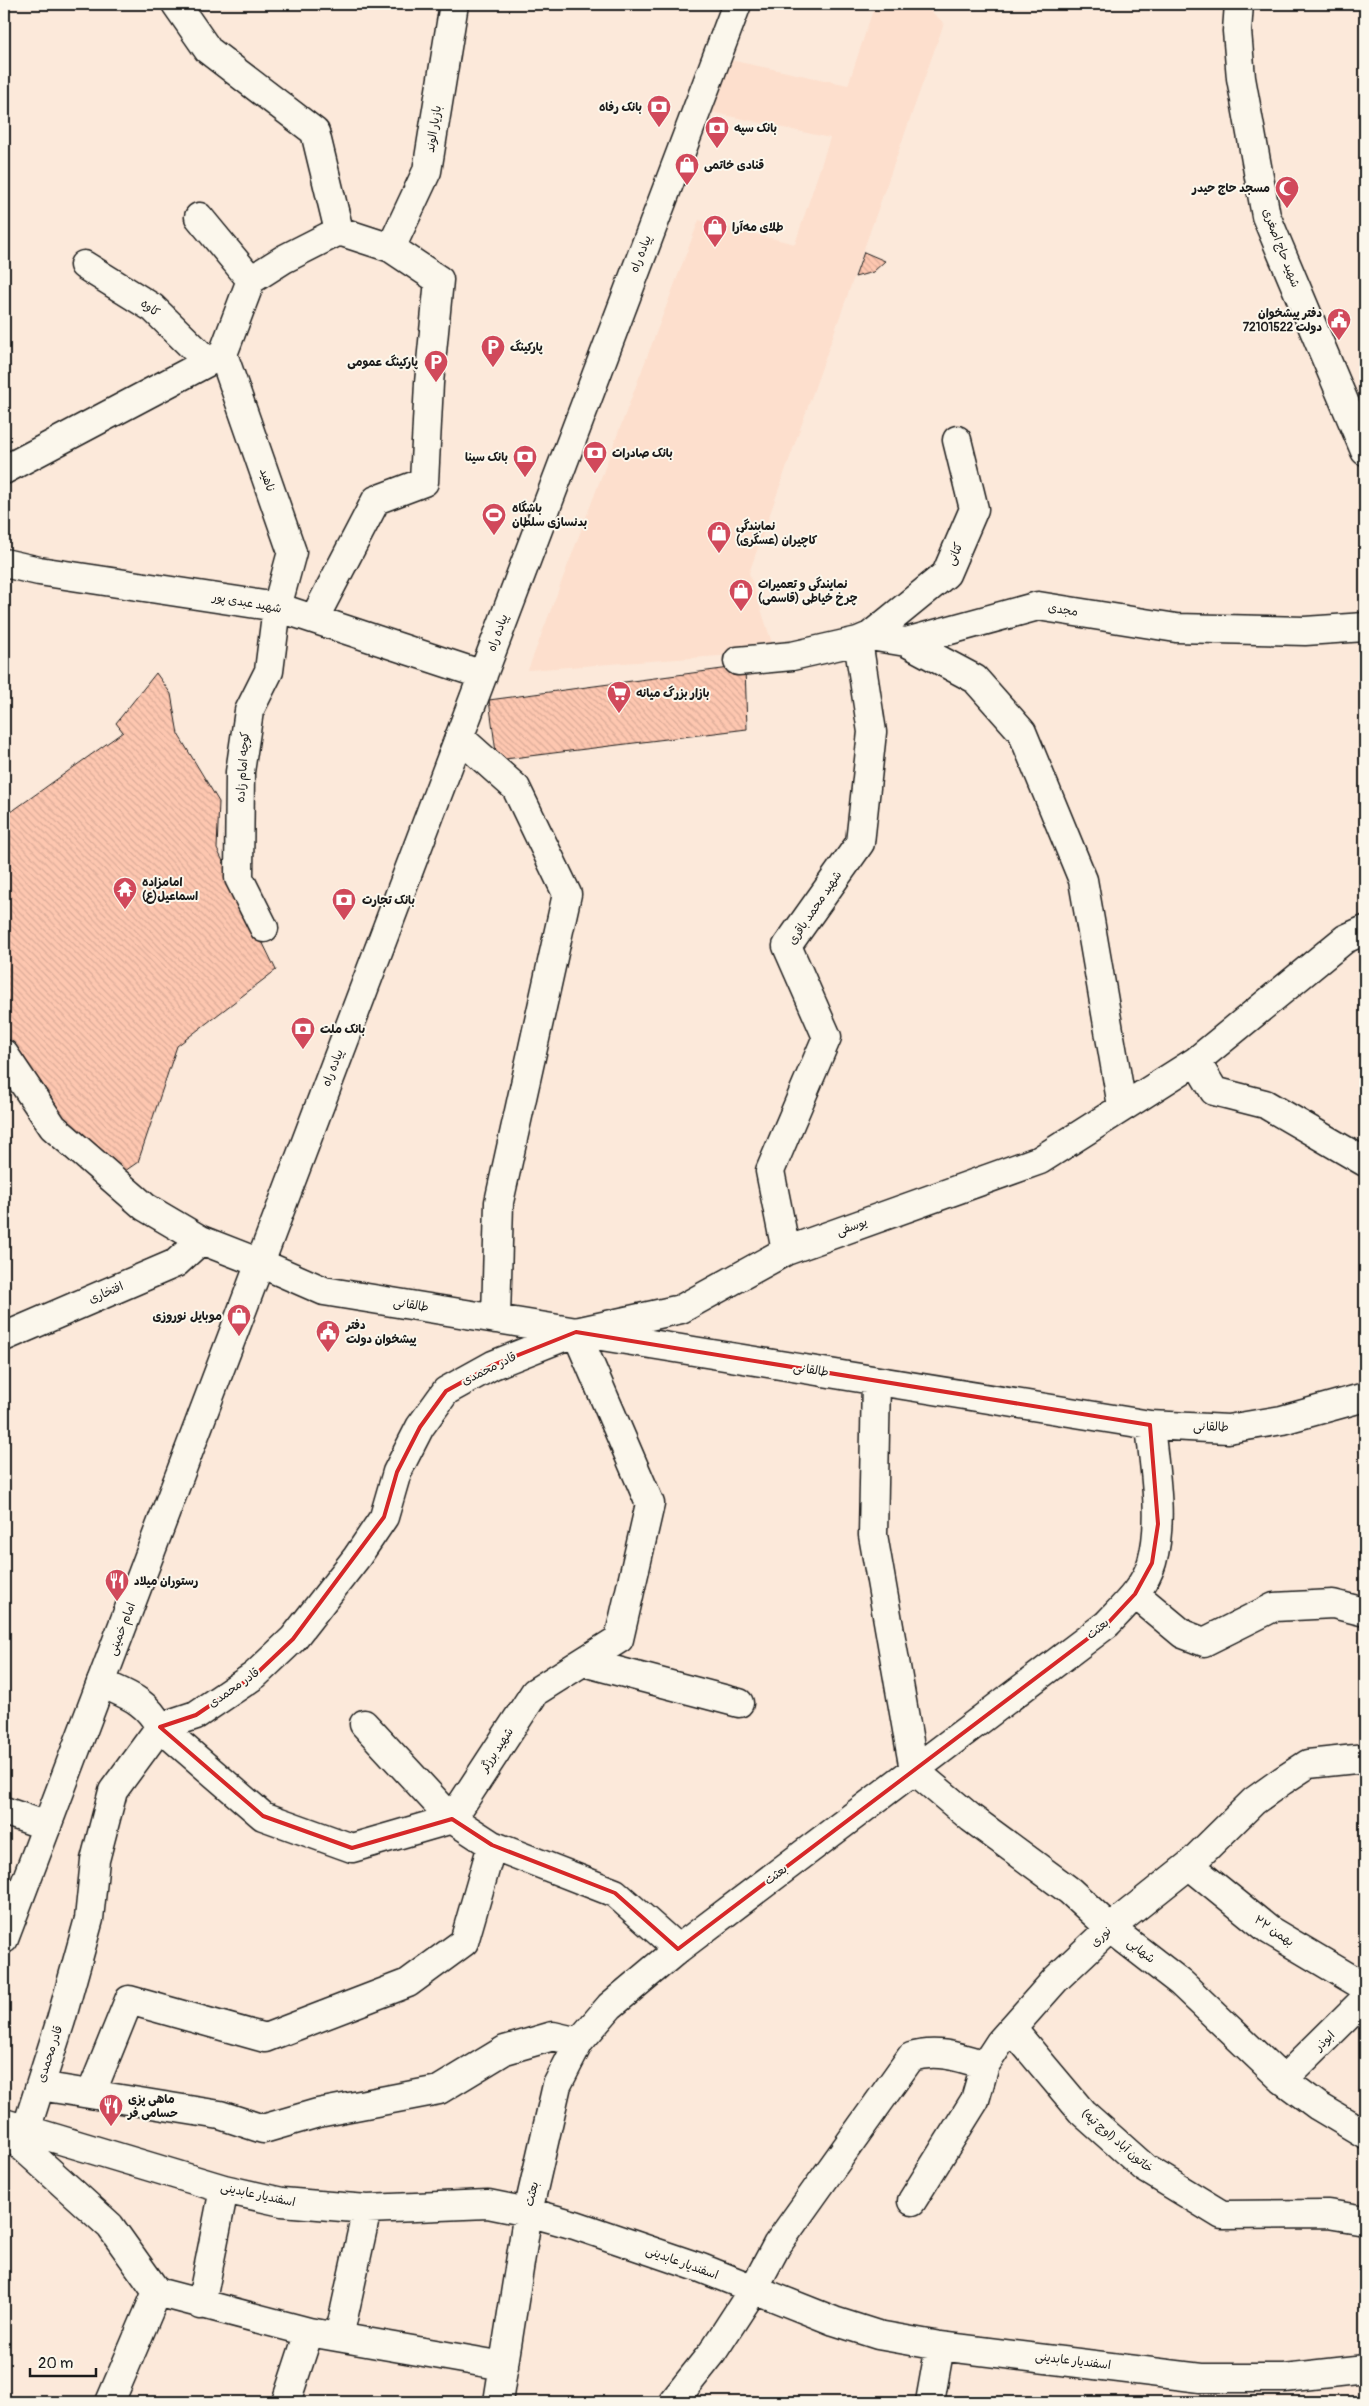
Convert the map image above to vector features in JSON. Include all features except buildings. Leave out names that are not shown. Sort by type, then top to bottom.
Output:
[{"type":"street","points":[[176,4],[208,50],[315,132],[339,231]]},
{"type":"street","name":"بازیار الوند","points":[[391,248],[427,171],[454,4]]},
{"type":"street","name":"پیاده راه","points":[[260,1263],[737,4]]},
{"type":"street","name":"شهید حاج اصغری","points":[[1239,4],[1237,30],[1241,78],[1266,216],[1365,451]]},
{"type":"street","points":[[198,217],[251,280]]},
{"type":"street","points":[[4,470],[215,358],[251,280],[284,259],[339,231],[391,248],[439,280],[429,383],[424,482],[376,500],[314,619]]},
{"type":"street","name":"کاوه","points":[[84,265],[154,308],[215,358]]},
{"type":"street","name":"ناهید","points":[[215,358],[292,552],[277,607]]},
{"type":"street","name":"کتانی","points":[[864,638],[946,574],[974,510],[957,440]]},
{"type":"street","name":"شهید عبدی پور","points":[[4,563],[39,571],[277,607],[483,675]]},
{"type":"street","name":"مجدی","points":[[738,661],[792,656],[864,638],[906,642],[1038,606],[1176,628],[1305,631],[1365,626]]},
{"type":"street","name":"کوچه امام زاده","points":[[264,928],[239,878],[240,772],[249,711],[269,671],[277,607]]},
{"type":"street","name":"شهید محمد باقری","points":[[786,1251],[770,1171],[827,1037],[787,946],[860,843],[872,732],[864,638]]},
{"type":"street","points":[[906,642],[975,679],[1022,732],[1083,880],[1122,1106]]},
{"type":"street","points":[[459,737],[516,788],[567,894],[499,1202],[496,1319]]},
{"type":"street","name":"یوسفی","points":[[576,1332],[681,1309],[786,1251],[1040,1160],[1122,1106],[1196,1061],[1345,939],[1365,930]]},
{"type":"street","name":"طالقانی","points":[[4,1054],[53,1127],[144,1206],[201,1240],[324,1291],[1143,1423],[1228,1429],[1282,1420],[1365,1397]]},
{"type":"street","points":[[1196,1061],[1214,1091],[1265,1104],[1365,1162]]},
{"type":"street","name":"افتخاری","points":[[4,1337],[176,1264],[201,1240]]},
{"type":"street","name":"امام خمینی","points":[[4,1939],[260,1263]]},
{"type":"street","name":"شهید برزگر","points":[[452,1819],[535,1692],[619,1639],[650,1504],[576,1332]]},
{"type":"street","name":"قادر محمدی","points":[[11,2128],[40,2086],[61,2020],[89,1919],[95,1860],[113,1791],[160,1727],[196,1715],[255,1676],[293,1639],[357,1557],[384,1517],[397,1472],[420,1427],[446,1391],[493,1365],[576,1332]]},
{"type":"street","points":[[876,1381],[873,1535],[914,1770]]},
{"type":"street","name":"بعثت","points":[[498,2402],[528,2212],[557,2085],[579,2042],[610,2006],[678,1949],[1107,1624],[1135,1594],[1152,1563],[1158,1524],[1143,1423]]},
{"type":"street","points":[[1135,1594],[1184,1634],[1204,1642],[1274,1607],[1333,1604],[1365,1612]]},
{"type":"street","points":[[583,1662],[739,1703]]},
{"type":"street","points":[[101,1683],[143,1703],[153,1714],[160,1727],[263,1816],[352,1848],[452,1819]]},
{"type":"street","points":[[364,1724],[452,1819],[492,1846],[615,1893],[678,1949]]},
{"type":"street","name":"نوری","points":[[912,2201],[975,2100],[985,2065],[1000,2042],[1013,2030],[1056,1979],[1110,1928],[1189,1865],[1254,1801],[1308,1764],[1365,1758]]},
{"type":"street","name":"شهابی","points":[[914,1770],[971,1818],[1070,1891],[1110,1928],[1181,1982],[1283,2080],[1318,2106],[1365,2134]]},
{"type":"street","points":[[4,1811],[47,1826]]},
{"type":"street","points":[[91,2094],[129,2000],[265,2038],[408,1983],[464,1942],[492,1846]]},
{"type":"street","name":"۲۲ بهمن","points":[[1189,1865],[1269,1930],[1365,1987]]},
{"type":"street","name":"ابوذر","points":[[1283,2080],[1365,1999]]},
{"type":"street","name":"خاتون آباد (اوچ تپه)","points":[[1013,2030],[1082,2112],[1146,2168],[1222,2215],[1328,2214],[1365,2220]]},
{"type":"street","points":[[40,2086],[220,2115],[264,2129],[318,2113],[439,2090],[505,2050],[553,2036],[579,2042]]},
{"type":"street","points":[[673,2402],[712,2353],[752,2290],[777,2245],[911,2057],[926,2052],[950,2054],[985,2065]]},
{"type":"street","points":[[11,2128],[110,2226],[157,2292],[309,2332],[504,2366]]},
{"type":"street","name":"اسفندیار عابدینی","points":[[11,2128],[224,2189],[282,2202],[367,2209],[488,2204],[528,2212],[575,2225],[701,2268],[752,2290],[870,2332],[940,2346],[1201,2378],[1284,2378],[1365,2370]]},
{"type":"street","points":[[201,2305],[224,2189]]},
{"type":"street","points":[[339,2338],[367,2209]]},
{"type":"street","points":[[110,2402],[157,2292]]},
{"type":"street","points":[[286,2402],[309,2332]]},
{"type":"street","points":[[930,2402],[940,2346]]},
{"type":"highlighted area","points":[[576,1332],[1150,1425],[1158,1524],[1152,1563],[1135,1594],[1107,1624],[678,1949],[615,1893],[492,1845],[452,1819],[352,1848],[263,1816],[160,1727],[196,1715],[255,1675],[293,1639],[384,1517],[397,1472],[420,1427],[446,1391],[493,1365]]},
{"type":"shaded area","name":"بازار بزرگ میانه","points":[[875,4],[923,4],[944,23],[749,573],[775,652],[528,670],[699,220],[795,244],[830,138],[706,111],[725,59],[848,85]]},
{"type":"place","name":"بانک رفاه","points":[[659,128]]},
{"type":"place","name":"بانک سپه","points":[[717,149]]},
{"type":"place","name":"قنادی خاتمی","points":[[687,186]]},
{"type":"place","name":"مسجد حاج حیدر","points":[[1287,209]]},
{"type":"place","name":"طلای مه‌آرا","points":[[715,248]]},
{"type":"place","name":"دفتر پیشخوان دولت 72101522","points":[[1339,341]]},
{"type":"place","name":"پارکینگ","points":[[493,368]]},
{"type":"place","name":"پارکینگ عمومی","points":[[436,383]]},
{"type":"place","name":"بانک صادرات","points":[[595,474]]},
{"type":"place","name":"بانک سینا","points":[[525,478]]},
{"type":"place","name":"باشگاه بدنسازی سلطان","points":[[494,536]]},
{"type":"place","name":"نمایندگی کاچیران (عسگری)","points":[[719,554]]},
{"type":"place","name":"نمایندگی و تعمیرات چرخ خیاطی (قاسمی)","points":[[741,612]]},
{"type":"place","name":"بازار بزرگ میانه","points":[[619,714]]},
{"type":"place","name":"امامزاده اسماعیل(ع)","points":[[125,910]]},
{"type":"place","name":"بانک تجارت","points":[[344,921]]},
{"type":"place","name":"بانک ملت","points":[[303,1050]]},
{"type":"place","name":"موبایل نوروزی","points":[[239,1337]]},
{"type":"place","name":"دفتر پیشخوان دولت","points":[[328,1353]]},
{"type":"place","name":"رستوران میلاد","points":[[117,1602]]},
{"type":"place","name":"ماهی پزی حسامی فر","points":[[111,2127]]}]
